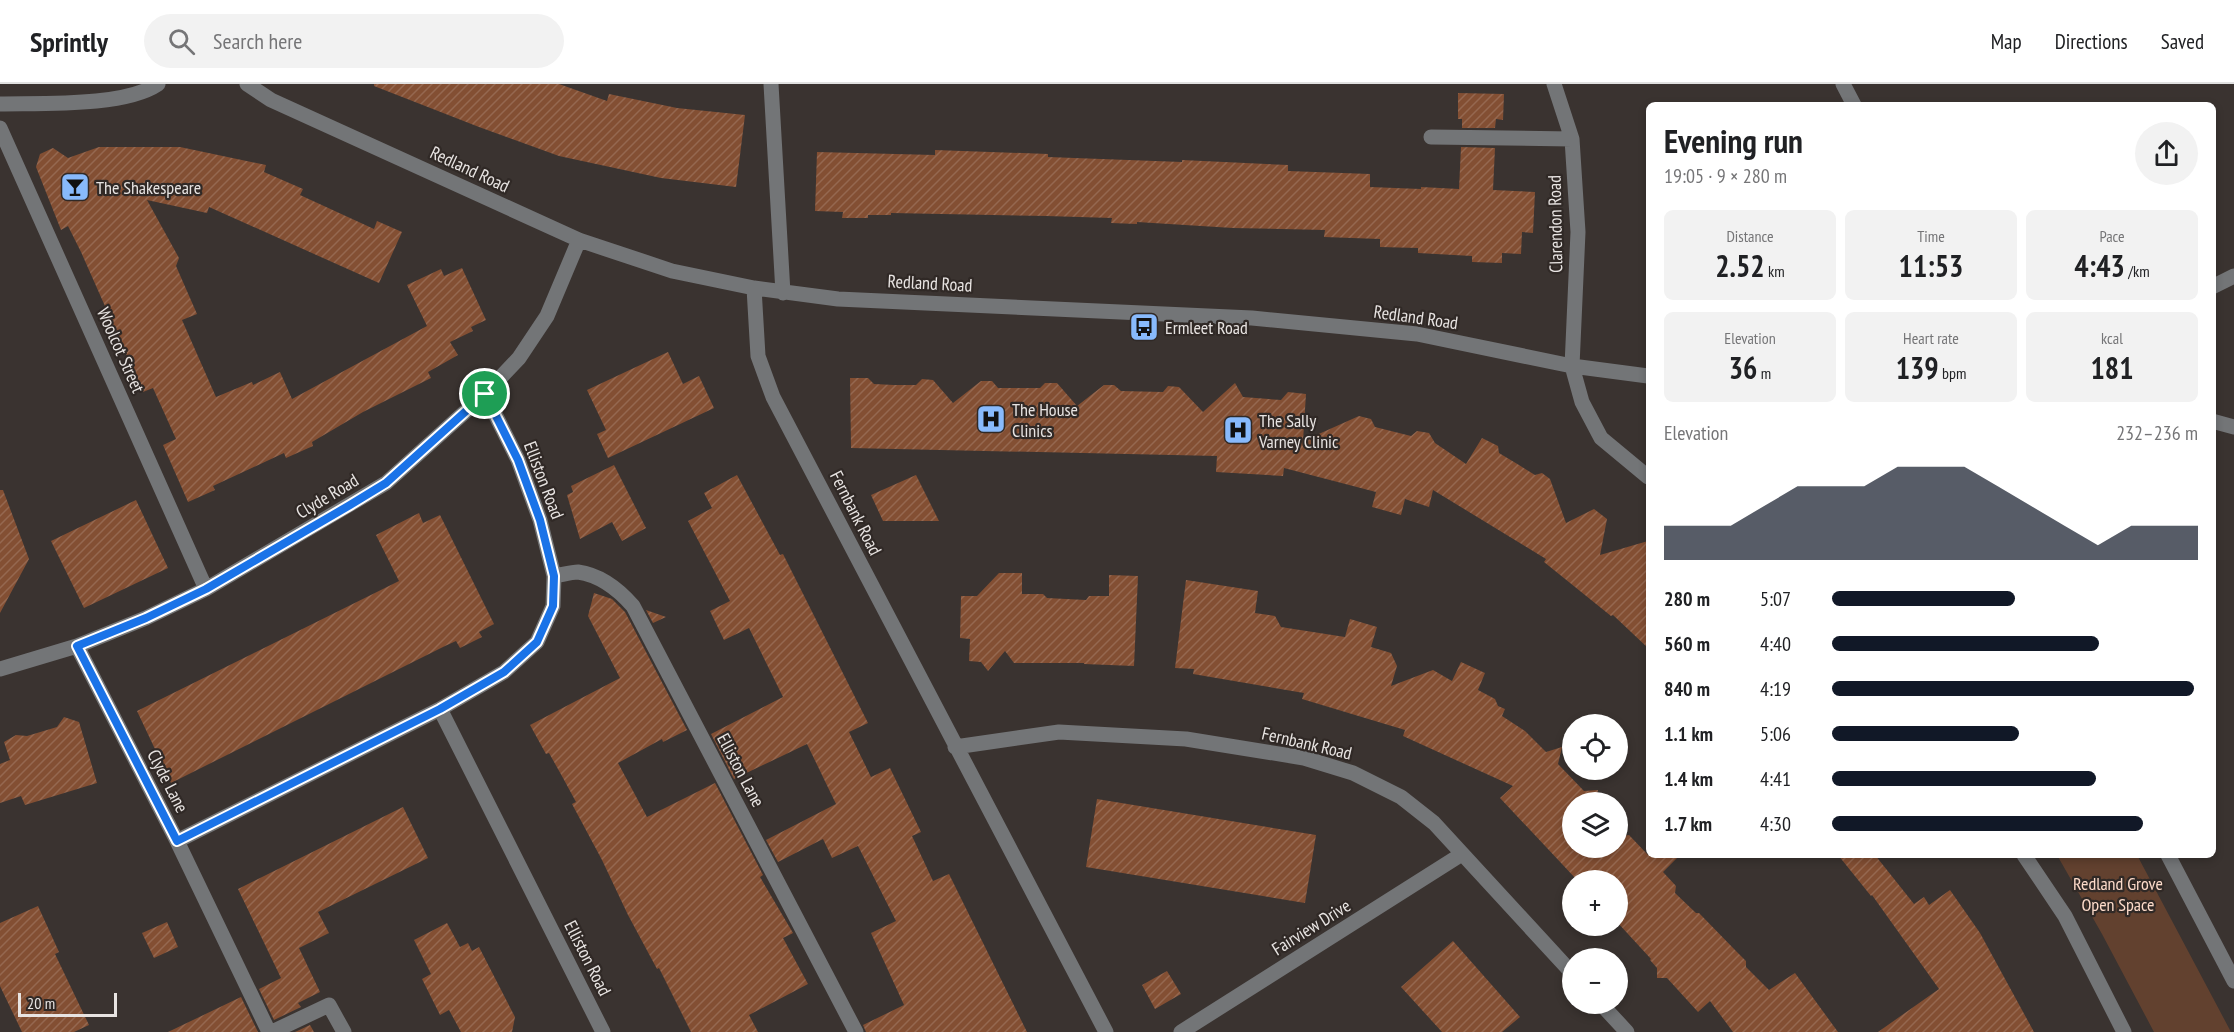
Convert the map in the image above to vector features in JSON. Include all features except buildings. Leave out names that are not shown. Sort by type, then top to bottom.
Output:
[{"type":"street","points":[[0,104],[88,101],[133,95],[158,84]]},
{"type":"street","name":"Redland Road","points":[[247,84],[272,100],[579,240],[672,271],[783,293],[861,300],[1252,318],[1417,334],[1572,366],[1646,376]]},
{"type":"street","points":[[771,84],[783,293]]},
{"type":"street","name":"Clarendon Road","points":[[1554,84],[1572,139],[1578,232],[1572,366],[1582,402],[1601,438],[1646,475]]},
{"type":"street","points":[[1843,84],[1852,102]]},
{"type":"street","name":"Woolcot Street","points":[[0,128],[206,589]]},
{"type":"street","points":[[1431,137],[1572,139]]},
{"type":"street","name":"Clyde Road","points":[[0,669],[77,646],[146,618],[206,589],[386,483],[485,394],[519,358],[547,316],[579,240]]},
{"type":"street","points":[[2216,284],[2234,276]]},
{"type":"street","name":"Fernbank Road","points":[[754,288],[758,356],[773,397],[1106,1032]]},
{"type":"street","name":"Elliston Road","points":[[177,841],[440,709],[504,672],[537,642],[553,606],[554,576],[540,520],[518,460],[485,394]]},
{"type":"street","points":[[2216,422],[2234,427]]},
{"type":"street","name":"Elliston Lane","points":[[554,576],[576,572],[601,580],[621,592],[633,606],[856,1032]]},
{"type":"street","name":"Clyde Lane","points":[[77,646],[177,841],[270,1032],[329,1005],[344,1032]]},
{"type":"street","name":"Elliston Road","points":[[440,709],[603,1032]]},
{"type":"street","name":"Fernbank Road","points":[[955,747],[1059,732],[1186,739],[1304,758],[1353,773],[1401,798],[1434,823],[1562,962]]},
{"type":"street","name":"Fairview Drive","points":[[1181,1032],[1462,854]]},
{"type":"street","points":[[2026,858],[2064,916],[2124,1032]]},
{"type":"street","points":[[2170,858],[2234,981]]},
{"type":"street","points":[[1610,1014],[1627,1032]]},
{"type":"green space","name":"Redland Grove Open Space","points":[[2059,858],[2139,858],[2231,1032],[2154,1032]]},
{"type":"place","name":"The Shakespeare","points":[[75,187]]},
{"type":"place","name":"Ermleet Road","points":[[1144,327]]},
{"type":"place","name":"The House Clinics","points":[[991,419]]},
{"type":"place","name":"The Sally Varney Clinic","points":[[1238,430]]},
{"type":"route","points":[[485,394],[518,460],[540,520],[554,576],[553,606],[537,642],[504,672],[440,709],[177,841],[77,646],[146,618],[206,589],[386,483],[485,394]]}]
